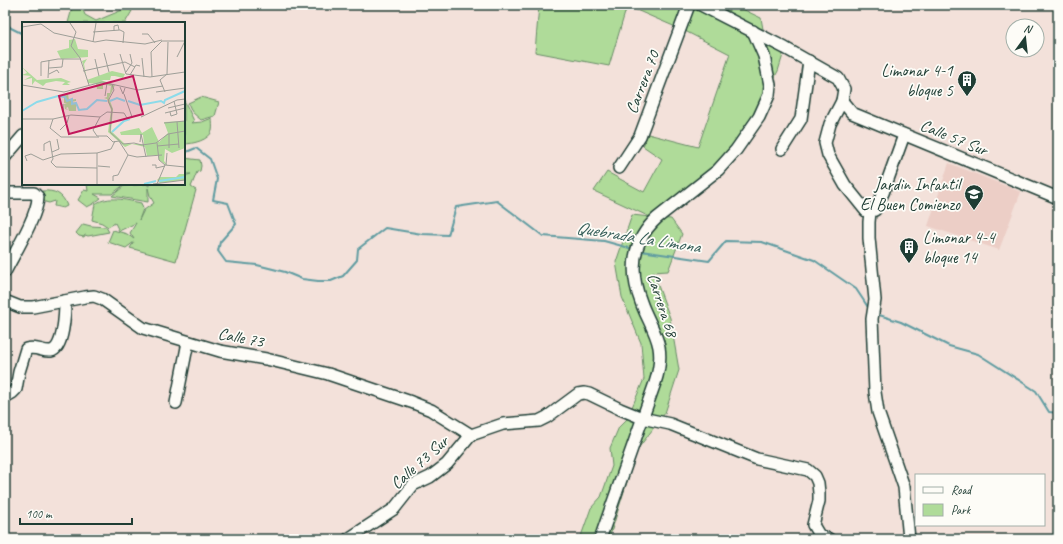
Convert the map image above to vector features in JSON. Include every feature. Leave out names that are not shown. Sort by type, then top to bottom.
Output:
[{"type":"street","name":"Carrera 70","points":[[619,168],[640,136],[689,5]]},
{"type":"street","points":[[701,5],[754,31],[838,78],[844,89],[842,101],[830,124],[825,143],[828,155],[845,185],[866,211],[870,212]]},
{"type":"street","name":"Carrera 68","points":[[600,539],[658,375],[660,356],[657,338],[636,287],[634,273],[635,253],[640,239],[648,226],[656,218],[718,170],[736,150],[759,118],[769,95],[770,85],[764,56],[754,31]]},
{"type":"street","points":[[782,149],[801,119],[809,61]]},
{"type":"street","name":"Calle 57 Sur","points":[[842,101],[852,113],[1058,198]]},
{"type":"street","points":[[830,124],[852,113]]},
{"type":"street","points":[[870,212],[875,210],[883,193],[904,135]]},
{"type":"street","points":[[5,157],[22,137]]},
{"type":"street","points":[[5,193],[34,193],[38,197],[38,203],[5,272]]},
{"type":"street","points":[[870,212],[869,238],[875,300],[873,313],[874,392],[878,412],[904,487],[909,539]]},
{"type":"street","name":"Calle 73","points":[[5,301],[20,307],[33,307],[94,296],[102,299],[143,328],[220,352],[266,359],[328,374],[431,410],[471,435]]},
{"type":"street","points":[[5,397],[16,389],[19,372],[26,349],[33,347],[51,351],[60,344],[65,301]]},
{"type":"street","points":[[176,403],[188,342]]},
{"type":"street","points":[[471,435],[503,424],[539,421],[547,417],[570,399],[584,393],[590,394],[642,418],[670,424],[757,459],[808,470],[815,476],[818,483],[819,493],[819,501],[813,525],[820,535],[829,539]]},
{"type":"street","name":"Calle 73 Sur","points":[[348,539],[378,521],[394,508],[413,485],[430,477],[447,464],[471,435]]},
{"type":"shaded area","name":"Jardin Infantil El Buen Comienzo","points":[[949,163],[1021,192],[999,250],[928,226]]},
{"type":"green space","points":[[73,5],[81,5],[85,15],[96,21],[127,8],[132,11],[126,22],[68,22]]},
{"type":"green space","points":[[539,5],[734,5],[761,18],[763,29],[783,55],[778,71],[755,115],[718,164],[655,218],[671,219],[682,234],[668,271],[653,272],[670,318],[679,370],[665,413],[637,450],[609,539],[580,539],[591,508],[601,497],[612,466],[610,448],[619,427],[627,419],[644,379],[641,343],[622,297],[616,262],[632,215],[650,217],[594,191],[607,172],[644,192],[662,159],[643,146],[648,134],[698,147],[730,54],[685,31],[627,6],[609,66],[535,52]]},
{"type":"green space","points":[[201,97],[219,102],[215,116],[201,120],[192,112],[188,103]]},
{"type":"green space","points":[[185,102],[194,121],[191,123],[202,122],[212,118],[212,131],[208,137],[185,144]]},
{"type":"green space","points":[[185,158],[200,160],[201,166],[200,171],[197,172],[191,187],[196,190],[176,261],[130,248],[134,242],[126,248],[108,242],[113,230],[127,234],[134,239],[130,233],[136,223],[119,231],[115,223],[108,227],[102,223],[92,220],[95,204],[100,201],[111,199],[141,203],[143,209],[139,220],[144,210],[154,203],[148,188],[148,202],[112,196],[124,186],[185,185],[185,176],[191,174],[185,174]]},
{"type":"green space","points":[[87,185],[124,185],[112,194],[94,194],[101,198],[87,207],[78,200],[84,190],[88,191]]},
{"type":"green space","points":[[42,191],[55,192],[63,198],[67,206],[63,208],[54,206],[55,201],[49,203],[45,202],[40,194]]},
{"type":"green space","points":[[83,224],[106,227],[109,232],[88,236],[85,235],[84,237],[79,236],[76,233]]},
{"type":"waterway","points":[[5,22],[11,28],[22,34]]},
{"type":"waterway","name":"Quebrada La Limona","points":[[185,153],[196,148],[210,159],[217,179],[213,200],[228,203],[236,224],[220,242],[218,251],[226,262],[257,265],[285,272],[302,279],[331,281],[343,276],[357,260],[358,249],[385,228],[422,234],[448,235],[456,207],[497,201],[543,236],[604,241],[633,249]]},
{"type":"waterway","name":"Quebrada La Limona","points":[[641,251],[709,261],[726,241],[762,242],[814,260],[856,289],[869,309]]},
{"type":"waterway","name":"Quebrada La Limona","points":[[876,314],[901,322],[949,346],[978,354],[1036,391],[1049,412],[1058,413]]},
{"type":"place","name":"Limonar 4-1 bloque 5","points":[[967,97]]},
{"type":"place","name":"Jardin Infantil El Buen Comienzo","points":[[974,211]]},
{"type":"place","name":"Limonar 4-4 bloque 14","points":[[909,264]]}]
